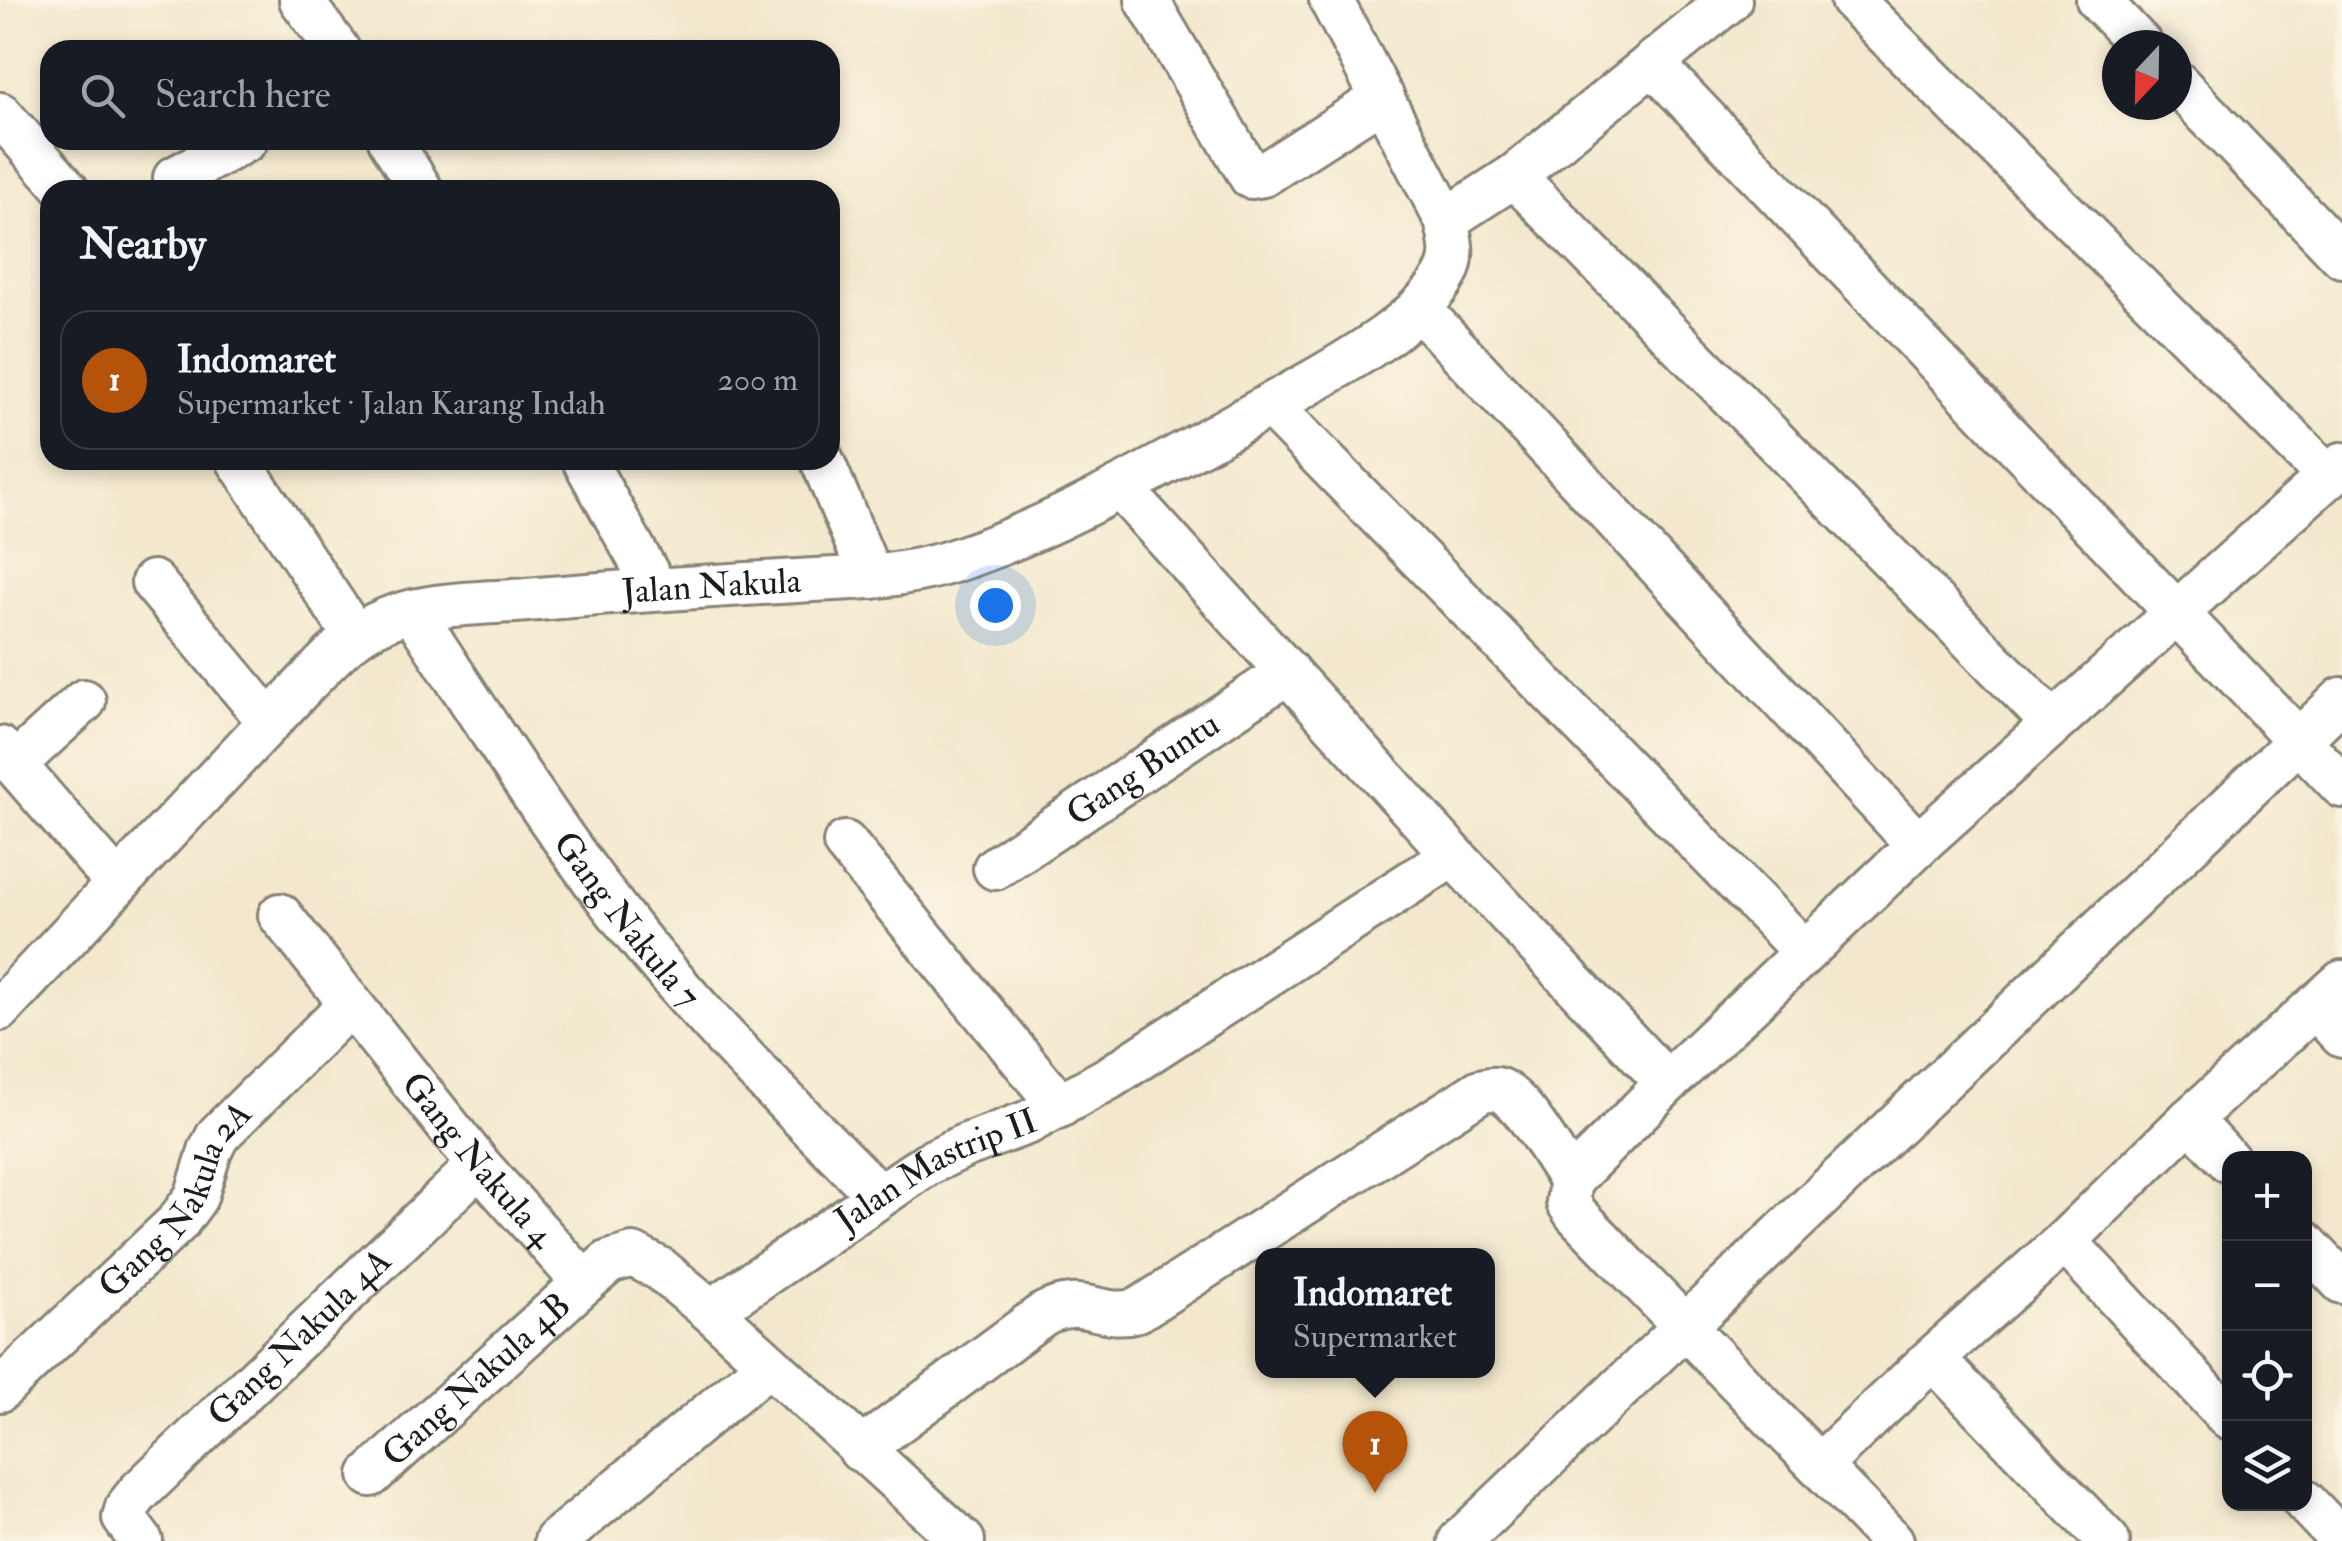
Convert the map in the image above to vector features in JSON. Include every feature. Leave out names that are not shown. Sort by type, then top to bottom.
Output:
[{"type":"street","points":[[1147,0],[1251,177],[1263,175],[1384,98]]},
{"type":"street","points":[[1331,0],[1446,220],[1514,176],[1730,0]]},
{"type":"street","points":[[1852,0],[2335,470],[2052,722],[1804,951],[1570,1180],[1568,1202],[1576,1214],[1892,1541]]},
{"type":"street","points":[[2098,0],[2127,30]]},
{"type":"street","points":[[306,2],[331,40]]},
{"type":"street","points":[[1652,63],[2342,786]]},
{"type":"street","points":[[2192,99],[2342,256]]},
{"type":"street","points":[[0,114],[58,180]]},
{"type":"street","points":[[179,180],[229,150]]},
{"type":"street","points":[[396,150],[415,180]]},
{"type":"street","points":[[1514,176],[2052,722]]},
{"type":"street","name":"Jalan Nakula","points":[[0,1009],[269,721],[355,636],[376,624],[413,612],[656,589],[871,577],[954,561],[1120,488],[1370,346],[1418,308],[1439,284],[1450,263],[1451,241],[1446,220]]},
{"type":"street","points":[[1418,308],[1918,846]]},
{"type":"street","points":[[1270,405],[1804,951]]},
{"type":"street","points":[[245,470],[355,636]]},
{"type":"street","points":[[590,470],[656,589]]},
{"type":"street","points":[[826,470],[871,577]]},
{"type":"street","points":[[1120,488],[1453,855],[1666,1082]]},
{"type":"street","points":[[153,582],[269,721]]},
{"type":"street","name":"Gang Nakula 7","points":[[413,612],[498,744],[634,932],[732,1045],[879,1196]]},
{"type":"street","name":"Gang Buntu","points":[[996,868],[1288,672]]},
{"type":"street","points":[[1460,1541],[2342,699]]},
{"type":"street","points":[[84,702],[7,756],[117,884]]},
{"type":"street","points":[[845,843],[1060,1106]]},
{"type":"street","name":"Jalan Mastrip II","points":[[711,1311],[950,1152],[1029,1122],[1109,1078],[1453,855]]},
{"type":"street","name":"Gang Nakula 4","points":[[280,915],[479,1165],[584,1283]]},
{"type":"street","name":"Gang Nakula 2A","points":[[0,1390],[177,1223],[196,1197],[218,1136],[349,1005]]},
{"type":"street","points":[[1820,1465],[2065,1241],[2190,1119],[2333,1008]]},
{"type":"street","points":[[860,1450],[1042,1315],[1068,1304],[1124,1314],[1138,1310],[1480,1091],[1492,1088],[1508,1096],[1570,1180]]},
{"type":"street","points":[[2190,1119],[2222,1153]]},
{"type":"street","name":"Gang Nakula 4A","points":[[133,1527],[139,1492],[479,1165]]},
{"type":"street","points":[[2065,1241],[2222,1411]]},
{"type":"street","points":[[2312,1250],[2342,1282]]},
{"type":"street","points":[[584,1283],[610,1262],[632,1255],[660,1270],[711,1311],[963,1541]]},
{"type":"street","name":"Gang Nakula 4B","points":[[371,1475],[584,1283]]},
{"type":"street","points":[[1934,1358],[2108,1541]]},
{"type":"street","points":[[556,1541],[769,1364]]},
{"type":"street","points":[[2312,1509],[2342,1541]]},
{"type":"place","name":"Indomaret","points":[[1375,1493]]}]
